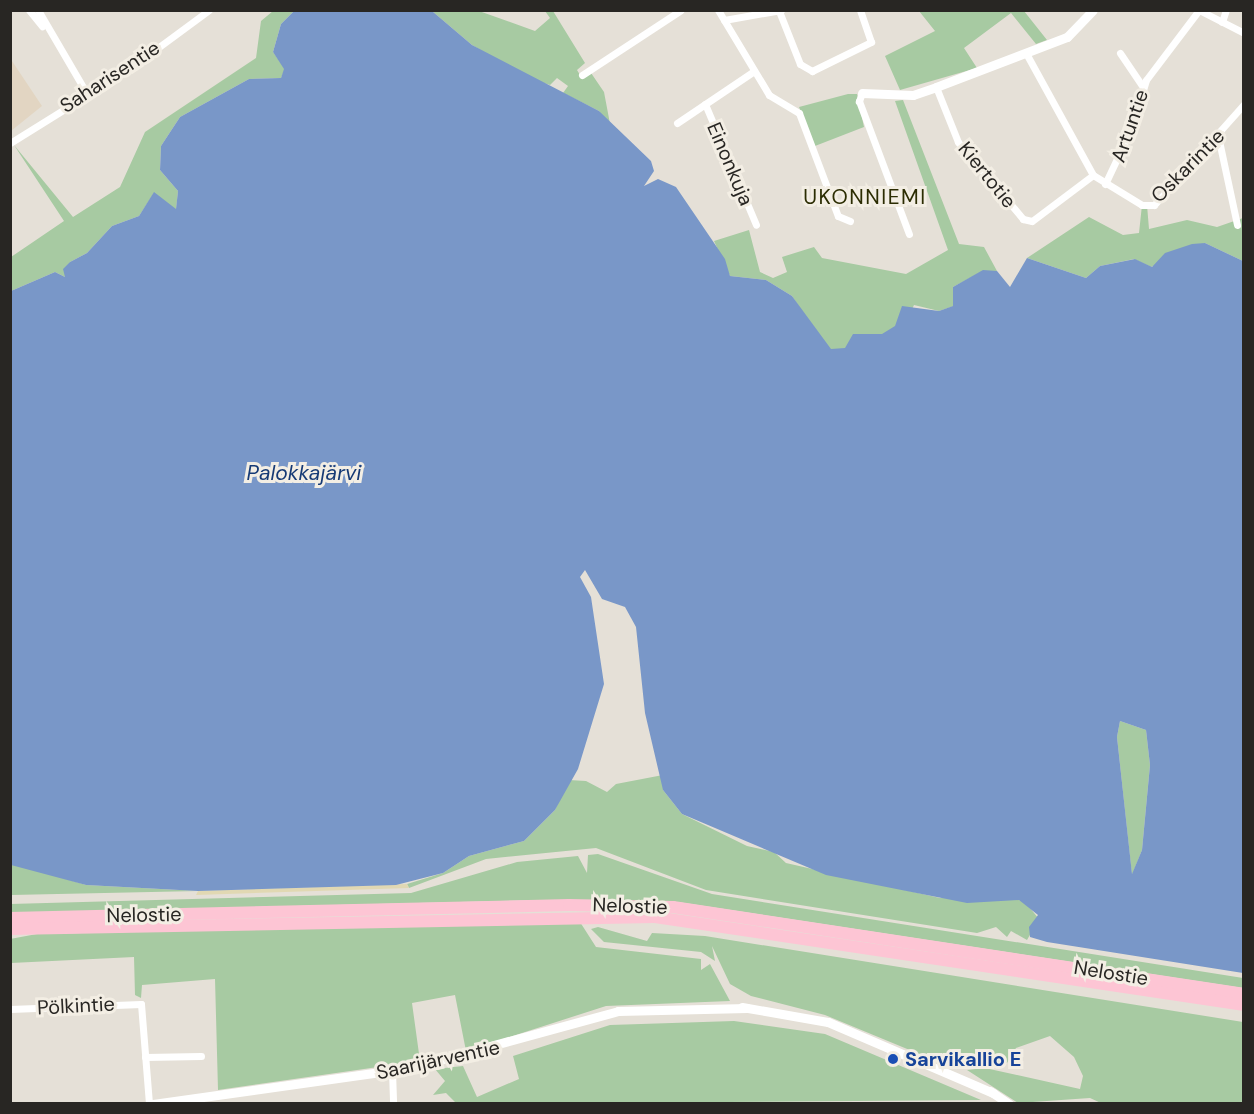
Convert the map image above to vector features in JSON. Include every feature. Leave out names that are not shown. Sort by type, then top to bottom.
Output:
[{"type":"highway","name":"Nelostie","points":[[10,918],[569,904],[673,907],[1244,994]]},
{"type":"highway","name":"Nelostie","points":[[10,929],[655,917],[1244,1005]]},
{"type":"main road","points":[[862,93],[913,95],[936,87],[1066,37],[1093,10]]},
{"type":"main road","name":"Saarijärventie","points":[[151,1104],[392,1071],[476,1054],[602,1014],[747,1008],[828,1022],[993,1093],[1009,1104]]},
{"type":"street","points":[[28,10],[42,26],[86,92]]},
{"type":"street","points":[[38,10],[42,26]]},
{"type":"street","name":"Saharisentie","points":[[10,143],[86,92],[129,69],[209,10]]},
{"type":"street","points":[[582,75],[681,10]]},
{"type":"street","points":[[718,10],[769,95],[799,112],[838,216],[850,221]]},
{"type":"street","points":[[724,20],[780,11],[800,64],[812,71],[871,42],[860,10]]},
{"type":"street","points":[[1199,10],[1244,33]]},
{"type":"street","name":"Artuntie","points":[[1105,184],[1132,127],[1143,87],[1199,10]]},
{"type":"street","points":[[1222,22],[1226,10]]},
{"type":"street","points":[[1026,53],[1093,175]]},
{"type":"street","points":[[1120,53],[1143,87]]},
{"type":"street","points":[[677,123],[754,71]]},
{"type":"street","name":"Kiertotie","points":[[936,87],[958,142],[1023,219],[1032,220],[1093,175]]},
{"type":"street","points":[[862,93],[859,101],[909,234]]},
{"type":"street","name":"Einonkuja","points":[[705,104],[756,225]]},
{"type":"street","name":"Oskarintie","points":[[1093,175],[1105,184],[1154,205],[1218,136],[1242,114],[1244,104]]},
{"type":"street","points":[[1218,136],[1238,225]]},
{"type":"street","name":"Pölkintie","points":[[10,1009],[141,1004],[146,1057]]},
{"type":"street","points":[[151,1104],[146,1057],[201,1056]]},
{"type":"street","points":[[392,1071],[393,1104]]},
{"type":"shaded area","points":[[10,58],[42,106],[11,131],[10,131]]},
{"type":"green space","points":[[273,11],[294,11],[281,24],[273,52],[285,69],[281,78],[249,79],[180,117],[161,146],[160,170],[178,191],[176,210],[154,193],[139,216],[112,226],[87,253],[70,262],[65,277],[55,272],[11,291],[11,257],[64,221],[14,145],[73,217],[120,187],[145,132],[256,58],[261,21]]},
{"type":"green space","points":[[432,11],[479,11],[535,31],[550,18],[545,11],[553,11],[585,63],[577,70],[580,75],[589,70],[604,92],[611,129],[599,111],[563,93],[568,86],[557,78],[550,85],[526,77],[472,45]]},
{"type":"green space","points":[[919,11],[1024,11],[1047,40],[1036,44],[1011,13],[964,48],[977,68],[900,90],[885,56],[935,31]]},
{"type":"green space","points":[[848,94],[857,94],[864,127],[815,146],[799,107]]},
{"type":"green space","points":[[903,100],[959,244],[984,247],[997,271],[983,271],[953,287],[954,306],[939,311],[914,305],[900,335],[834,359],[792,296],[766,280],[730,276],[714,241],[749,230],[760,272],[773,278],[787,272],[782,257],[814,247],[822,258],[906,274],[948,250],[895,101]]},
{"type":"green space","points":[[1142,205],[1147,205],[1149,229],[1187,220],[1217,227],[1243,218],[1243,261],[1205,243],[1151,267],[1134,259],[1100,266],[1086,278],[1027,258],[1089,217],[1123,235],[1139,233]]},
{"type":"green space","points":[[1120,721],[1146,730],[1150,765],[1142,850],[1132,875],[1117,737]]},
{"type":"green space","points":[[663,775],[663,790],[682,814],[747,846],[774,852],[786,863],[940,898],[1010,897],[1025,902],[1039,919],[1027,940],[1011,931],[1007,937],[996,927],[977,933],[706,890],[596,848],[486,859],[409,888],[407,884],[443,873],[469,856],[524,841],[555,810],[569,780],[586,781],[607,792],[616,784]]},
{"type":"green space","points":[[598,854],[712,894],[1243,978],[1243,988],[678,902],[536,900],[11,913],[10,904],[411,893],[517,862],[578,856],[587,873],[588,855]]},
{"type":"green space","points":[[10,862],[86,885],[198,891],[11,895]]},
{"type":"green space","points":[[580,922],[596,947],[701,959],[701,970],[710,964],[730,1001],[606,1006],[466,1051],[455,995],[412,1003],[420,1061],[218,1090],[215,979],[142,985],[141,998],[135,995],[134,957],[11,963],[10,939],[37,934]]},
{"type":"green space","points":[[598,927],[647,941],[652,933],[705,936],[1243,1022],[1243,1103],[1103,1104],[1090,1098],[1018,1103],[967,1070],[985,1068],[1080,1089],[1083,1076],[1074,1057],[1050,1036],[1016,1048],[1007,1063],[929,1058],[825,1015],[751,996],[730,984],[712,946],[715,961],[701,952],[604,942],[591,929]]},
{"type":"green space","points":[[734,1021],[825,1034],[981,1100],[457,1104],[446,1093],[433,1095],[445,1081],[435,1069],[463,1066],[477,1097],[519,1079],[513,1056],[610,1025]]},
{"type":"sand","points":[[407,884],[409,888],[196,895],[198,891]]},
{"type":"water","name":"Palokkajärvi","points":[[294,11],[432,11],[472,45],[599,111],[651,161],[654,171],[644,186],[658,179],[676,187],[725,259],[730,276],[766,280],[792,296],[831,349],[845,348],[853,334],[882,334],[895,326],[902,306],[939,311],[953,306],[953,287],[983,270],[997,271],[1010,287],[1027,258],[1086,278],[1100,266],[1135,259],[1152,267],[1165,253],[1192,244],[1205,243],[1243,261],[1243,973],[1047,942],[1030,937],[1029,927],[1038,915],[1019,900],[967,903],[826,875],[682,814],[663,790],[645,713],[636,627],[625,607],[602,599],[585,570],[580,577],[591,597],[604,684],[578,769],[555,810],[524,841],[469,856],[443,873],[396,885],[198,891],[86,885],[11,865],[11,291],[55,272],[65,277],[63,269],[70,262],[87,253],[112,226],[139,216],[154,192],[176,209],[178,191],[160,170],[161,146],[180,117],[249,79],[281,78],[284,69],[273,52],[281,24]],"holes":[[[1120,721],[1146,730],[1150,765],[1142,850],[1132,874],[1117,737]]]},
{"type":"place","name":"Sarvikallio E","points":[[893,1059]]},
{"type":"district","name":"UKONNIEMI","points":[[865,197]]}]
